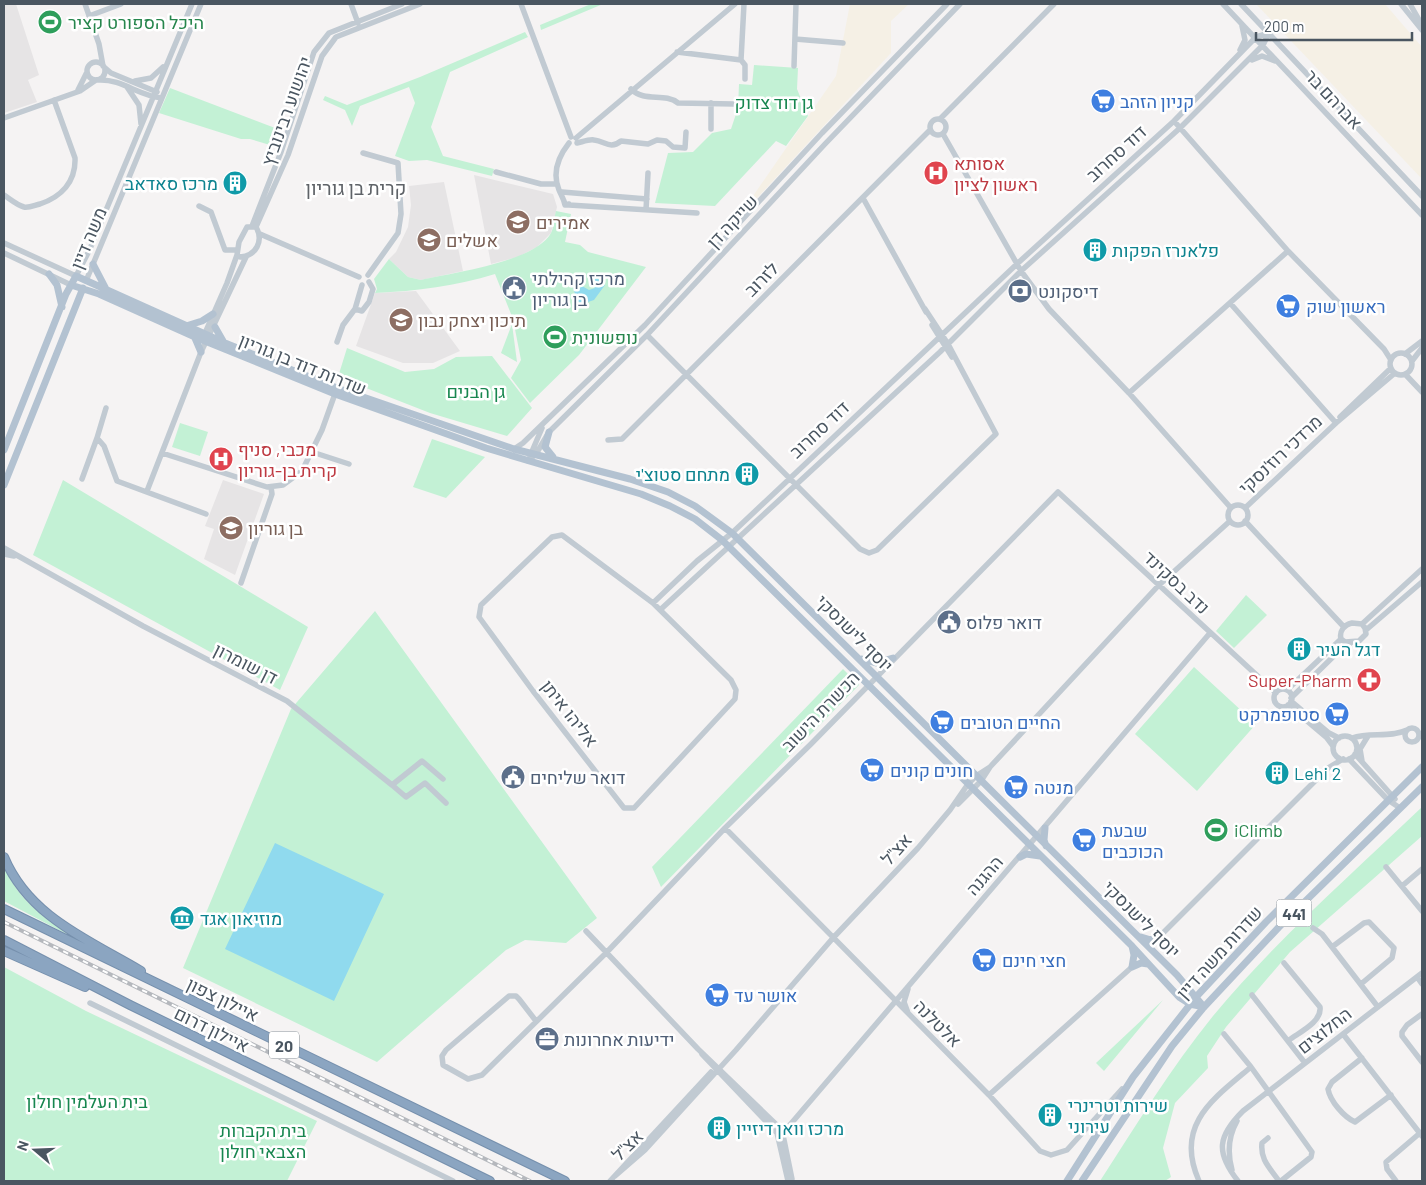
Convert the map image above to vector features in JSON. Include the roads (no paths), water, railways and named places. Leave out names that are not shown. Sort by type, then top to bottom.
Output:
[{"type":"highway","points":[[4,857],[23,891],[46,914],[179,994]]},
{"type":"highway","name":"איילון צפון","points":[[4,909],[565,1181]]},
{"type":"highway","name":"איילון דרום","points":[[4,940],[130,1005],[490,1181]]},
{"type":"highway","points":[[4,951],[43,970],[130,1005]]},
{"type":"main road","points":[[93,264],[108,291]]},
{"type":"main road","points":[[49,274],[57,285],[62,307]]},
{"type":"main road","name":"שדרות דוד בן גוריון","points":[[76,276],[207,337],[336,391],[425,427],[528,461]]},
{"type":"main road","name":"משה דיין","points":[[4,450],[76,276]]},
{"type":"main road","name":"משה דיין","points":[[4,485],[86,281]]},
{"type":"main road","name":"שדרות דוד בן גוריון","points":[[71,285],[99,294],[195,337],[207,337],[225,343],[336,391],[514,449],[534,453]]},
{"type":"main road","points":[[73,311],[87,297],[99,294]]},
{"type":"main road","points":[[186,326],[202,321],[212,314]]},
{"type":"main road","points":[[215,327],[225,343]]},
{"type":"main road","points":[[195,337],[201,352]]},
{"type":"main road","points":[[549,432],[545,447],[555,460]]},
{"type":"main road","name":"יוסף לישנסקי","points":[[534,453],[668,492],[695,506],[732,533],[876,675],[1036,838],[1138,936],[1204,1007]]},
{"type":"main road","name":"יוסף לישנסקי","points":[[528,461],[633,492],[670,506],[695,519],[722,540],[868,688],[1043,857],[1132,946],[1179,997],[1190,1004],[1204,1007]]},
{"type":"main road","points":[[858,658],[876,663],[893,658]]},
{"type":"main road","name":"שדרות משה דיין","points":[[1067,1181],[1132,1077],[1196,997],[1266,922],[1422,767]]},
{"type":"main road","name":"שדרות משה דיין","points":[[1082,1181],[1166,1054],[1204,1007],[1279,927],[1422,787]]},
{"type":"main road","points":[[1045,828],[1044,840],[1048,848]]},
{"type":"main road","points":[[1020,857],[1032,854],[1043,857]]},
{"type":"main road","points":[[1138,936],[1151,940],[1161,935]]},
{"type":"main road","points":[[1157,956],[1157,942],[1161,935]]},
{"type":"main road","points":[[1132,946],[1134,955],[1132,967]]},
{"type":"main road","points":[[1132,967],[1141,963],[1148,964]]},
{"type":"street","points":[[4,118],[76,92],[104,74],[98,41],[85,4]]},
{"type":"street","points":[[89,16],[121,4]]},
{"type":"street","name":"משה דיין","points":[[76,276],[192,4]]},
{"type":"street","name":"משה דיין","points":[[86,281],[201,4]]},
{"type":"street","points":[[351,4],[358,25]]},
{"type":"street","name":"יהושוע רבינוביץ","points":[[358,25],[400,4]]},
{"type":"street","name":"יהושוע רבינוביץ","points":[[235,252],[243,232],[254,227],[314,52],[329,33],[420,4]]},
{"type":"street","points":[[521,4],[573,141]]},
{"type":"street","points":[[697,213],[565,205],[555,174],[558,159],[573,141],[631,89],[735,4]]},
{"type":"street","points":[[744,4],[741,60],[745,65],[744,79]]},
{"type":"street","points":[[794,66],[796,4]]},
{"type":"street","name":"שייקה דן","points":[[514,449],[523,443],[645,325],[822,133],[947,4]]},
{"type":"street","name":"שייקה דן","points":[[534,453],[549,432],[647,335],[831,137],[960,4]]},
{"type":"street","points":[[942,134],[936,135],[930,130],[932,121],[940,119],[1054,4]]},
{"type":"street","name":"אברהם בר","points":[[1223,4],[1422,215]]},
{"type":"street","name":"אברהם בר","points":[[1241,4],[1422,196]]},
{"type":"street","points":[[1401,4],[1422,30]]},
{"type":"street","points":[[1410,4],[1422,25]]},
{"type":"street","points":[[1225,69],[1245,40],[1245,31],[1237,18]]},
{"type":"street","name":"דוד סחרוב","points":[[653,603],[732,533],[1018,263],[1174,121],[1256,37],[1269,33]]},
{"type":"street","name":"דוד סחרוב","points":[[660,610],[739,540],[1022,271],[1180,128],[1263,46],[1269,33]]},
{"type":"street","points":[[795,39],[843,42]]},
{"type":"street","points":[[76,92],[84,82],[87,72],[98,54],[98,41]]},
{"type":"street","points":[[677,52],[741,60]]},
{"type":"street","points":[[1240,68],[1254,58],[1262,56],[1281,65]]},
{"type":"street","points":[[131,80],[144,80],[154,76],[169,59]]},
{"type":"street","points":[[92,63],[97,62],[111,72],[156,90],[162,98]]},
{"type":"street","points":[[87,72],[90,78],[112,80],[153,97],[162,98]]},
{"type":"street","points":[[126,86],[138,105],[141,127]]},
{"type":"street","points":[[631,89],[636,94],[647,98],[672,98],[678,103],[734,104]]},
{"type":"street","points":[[4,195],[21,205],[29,207],[56,198],[66,188],[75,166],[75,157],[54,100]]},
{"type":"street","points":[[711,104],[711,129]]},
{"type":"street","points":[[940,119],[946,126],[942,134]]},
{"type":"street","points":[[1186,135],[1184,130],[1188,120]]},
{"type":"street","points":[[1174,121],[1288,251],[1393,358],[1393,371],[1407,373],[1422,390]]},
{"type":"street","name":"לזרוב","points":[[608,440],[622,439],[930,130]]},
{"type":"street","points":[[573,141],[593,139],[606,145],[617,145],[621,141],[648,144],[657,140],[666,141],[673,147],[685,148],[686,132]]},
{"type":"street","points":[[942,134],[1022,271],[1048,309],[1128,393],[1231,508]]},
{"type":"street","points":[[571,204],[562,192],[559,183],[560,163],[573,141]]},
{"type":"street","points":[[355,309],[362,311],[369,302],[373,289],[368,275],[398,233],[401,214],[398,164],[363,153]]},
{"type":"street","points":[[496,172],[541,184],[557,184]]},
{"type":"street","points":[[646,210],[648,173]]},
{"type":"street","points":[[562,192],[647,199]]},
{"type":"street","points":[[647,335],[860,550],[869,553],[877,550],[996,434],[863,198]]},
{"type":"street","points":[[199,206],[211,212],[225,250],[236,262]]},
{"type":"street","points":[[254,227],[260,234],[359,277],[362,285],[355,309],[343,325],[338,342]]},
{"type":"street","points":[[260,234],[260,243]]},
{"type":"street","points":[[207,337],[215,327],[246,257],[260,243],[272,238]]},
{"type":"street","points":[[4,244],[76,276]]},
{"type":"street","points":[[225,250],[246,257]]},
{"type":"street","points":[[1128,393],[1288,251]]},
{"type":"street","points":[[147,491],[207,337],[212,314],[236,262],[235,252]]},
{"type":"street","points":[[4,253],[71,285]]},
{"type":"street","points":[[359,277],[363,274],[368,275]]},
{"type":"street","points":[[362,285],[369,282]]},
{"type":"street","points":[[1230,303],[1336,423]]},
{"type":"street","points":[[1393,358],[1405,354],[1422,341]]},
{"type":"street","points":[[1407,373],[1412,367],[1412,361],[1422,348]]},
{"type":"street","points":[[1405,354],[1412,361]]},
{"type":"street","name":"מרדכי רוז'נסקי","points":[[1244,508],[1393,371]]},
{"type":"street","points":[[162,453],[271,487],[292,480],[302,471],[312,452],[336,391]]},
{"type":"street","points":[[82,479],[106,408]]},
{"type":"street","points":[[528,461],[534,453],[538,435],[549,418]]},
{"type":"street","points":[[97,438],[104,446],[117,481],[206,514]]},
{"type":"street","points":[[312,452],[349,464]]},
{"type":"street","points":[[241,583],[272,494],[271,487]]},
{"type":"street","name":"נדב בסקינד","points":[[1058,492],[1276,693]]},
{"type":"street","name":"הכשרת הישוב","points":[[536,1021],[519,999],[510,996],[442,1056],[444,1065],[472,1080],[482,1075],[606,953],[725,828],[868,688],[876,675],[1058,492]]},
{"type":"street","points":[[1230,521],[1228,515],[1231,508],[1239,505],[1244,508],[1247,514],[1245,521]]},
{"type":"street","points":[[1230,521],[1238,524],[1245,521]]},
{"type":"street","points":[[1158,586],[1230,521]]},
{"type":"street","points":[[1245,521],[1344,627]]},
{"type":"street","name":"אליהו איתן","points":[[562,535],[660,610],[734,685],[735,699],[634,808],[624,808],[479,617],[481,605],[552,537],[562,535]]},
{"type":"street","name":"דן שומרון","points":[[4,548],[14,556],[198,656],[287,701],[406,797],[425,784],[446,804]]},
{"type":"street","name":"דן שומרון","points":[[4,554],[14,556]]},
{"type":"street","points":[[1341,639],[1340,632],[1344,627],[1352,623],[1362,624],[1422,569]]},
{"type":"street","points":[[1166,578],[1165,589],[1168,594]]},
{"type":"street","points":[[1341,639],[1287,690],[1281,690],[1276,693],[1274,700],[1277,705],[1282,707],[1290,701],[1340,650],[1352,642],[1364,638],[1366,630],[1422,582]]},
{"type":"street","name":"אצ\"ל","points":[[610,1181],[645,1150],[833,938],[1158,586]]},
{"type":"street","points":[[1362,624],[1366,630]]},
{"type":"street","name":"ההגנה","points":[[780,1131],[789,1126],[1210,633]]},
{"type":"street","points":[[1341,639],[1352,642]]},
{"type":"street","points":[[1287,690],[1290,701],[1327,738],[1334,749],[1400,808]]},
{"type":"street","points":[[1290,701],[1329,733],[1339,738],[1344,736],[1352,738],[1366,734],[1392,734],[1411,728],[1420,729],[1420,738],[1413,742],[1392,734]]},
{"type":"street","points":[[1407,730],[1407,739]]},
{"type":"street","points":[[1378,734],[1360,738],[1356,744],[1355,754],[1390,798]]},
{"type":"street","points":[[1364,765],[1360,757],[1360,749],[1368,736]]},
{"type":"street","points":[[1328,768],[1339,738]]},
{"type":"street","points":[[1352,738],[1356,744]]},
{"type":"street","points":[[1161,935],[1328,768],[1355,754]]},
{"type":"street","points":[[392,785],[422,761],[443,780]]},
{"type":"street","name":"אלטלנה","points":[[725,828],[989,1095],[1035,1147],[1046,1154],[1051,1155],[1065,1152],[1132,1077]]},
{"type":"street","points":[[1386,867],[1422,911]]},
{"type":"street","points":[[1402,886],[1422,869]]},
{"type":"street","points":[[1332,947],[1364,923],[1369,922],[1394,948],[1392,958],[1361,984]]},
{"type":"street","points":[[1313,928],[1322,934],[1378,1007]]},
{"type":"street","points":[[586,931],[716,1069],[780,1131],[789,1180]]},
{"type":"street","points":[[1284,963],[1320,1007],[1321,1011],[1318,1019],[1289,1040]]},
{"type":"street","points":[[989,1095],[1132,967]]},
{"type":"street","points":[[1420,975],[1422,984]]},
{"type":"street","name":"החלוצים","points":[[1237,1180],[1229,1160],[1229,1140],[1243,1111],[1420,975]]},
{"type":"street","points":[[910,1017],[904,1002],[911,983]]},
{"type":"street","points":[[1252,995],[1289,1040],[1305,1064]]},
{"type":"street","points":[[90,1003],[452,1181]]},
{"type":"street","points":[[1422,1014],[1407,1025],[1402,1032],[1402,1036],[1422,1062]]},
{"type":"street","points":[[1224,1034],[1269,1091],[1312,1152],[1311,1157],[1280,1181],[1263,1160],[1261,1153],[1262,1143],[1268,1138]]},
{"type":"street","points":[[1343,1034],[1421,1134],[1389,1157],[1386,1162],[1387,1169],[1396,1181]]},
{"type":"street","points":[[1362,1058],[1332,1082],[1328,1089],[1331,1097],[1348,1119],[1355,1122],[1391,1095]]},
{"type":"street","points":[[1199,1181],[1191,1152],[1194,1128],[1200,1116],[1214,1098],[1251,1067]]},
{"type":"water","points":[[597,278],[605,285],[594,300],[579,305],[573,288],[582,286],[589,290],[595,288],[594,280]]},
{"type":"water","points":[[275,843],[384,894],[334,1001],[225,949]]},
{"type":"railway","points":[[4,922],[530,1181]]},
{"type":"place","name":"היכל הספורט קציר","points":[[50,22]]},
{"type":"place","name":"קניון הזהב","points":[[1103,101]]},
{"type":"place","name":"אסותא ראשון לציון","points":[[936,173]]},
{"type":"place","name":"מרכז סאדאב","points":[[235,183]]},
{"type":"place","name":"אמירים","points":[[518,222]]},
{"type":"place","name":"אשלים","points":[[429,240]]},
{"type":"place","name":"פלאנרז הפקות","points":[[1095,250]]},
{"type":"place","name":"מרכז קהילתי בן גוריון","points":[[514,288]]},
{"type":"place","name":"דיסקונט","points":[[1020,291]]},
{"type":"place","name":"ראשון שוק","points":[[1288,306]]},
{"type":"place","name":"תיכון יצחק נבון","points":[[401,320]]},
{"type":"place","name":"נופשונית","points":[[555,337]]},
{"type":"place","name":"מכבי, סניף קרית בן-גוריון","points":[[221,459]]},
{"type":"place","name":"מתחם סטוצ'י","points":[[747,474]]},
{"type":"place","name":"בן גוריון","points":[[231,528]]},
{"type":"place","name":"דואר פלוס","points":[[949,622]]},
{"type":"place","name":"דגל העיר","points":[[1299,649]]},
{"type":"place","name":"Super-Pharm","points":[[1369,680]]},
{"type":"place","name":"סטופמרקט","points":[[1337,714]]},
{"type":"place","name":"החיים הטובים","points":[[942,722]]},
{"type":"place","name":"חונים קונים","points":[[872,770]]},
{"type":"place","name":"Lehi 2","points":[[1277,773]]},
{"type":"place","name":"דואר שליחים","points":[[513,777]]},
{"type":"place","name":"מנטה","points":[[1016,787]]},
{"type":"place","name":"iClimb","points":[[1216,830]]},
{"type":"place","name":"שבעת הכוכבים","points":[[1084,840]]},
{"type":"place","name":"מוזיאון אגד","points":[[182,918]]},
{"type":"place","name":"חצי חינם","points":[[984,960]]},
{"type":"place","name":"אושר עד","points":[[717,995]]},
{"type":"place","name":"ידיעות אחרונות","points":[[547,1039]]},
{"type":"place","name":"שירות וטרינרי עירוני","points":[[1050,1115]]},
{"type":"place","name":"מרכז וואן דיזיין","points":[[719,1128]]},
{"type":"district","name":"קרית בן גוריון","points":[[356,187]]},
{"type":"park label","name":"גן דוד צדוק","points":[[774,102]]},
{"type":"park label","name":"גן הבנים","points":[[476,391]]},
{"type":"park label","name":"בית העלמין חולון","points":[[87,1101]]},
{"type":"park label","name":"בית הקברות הצבאי חולון","points":[[263,1140]]}]
